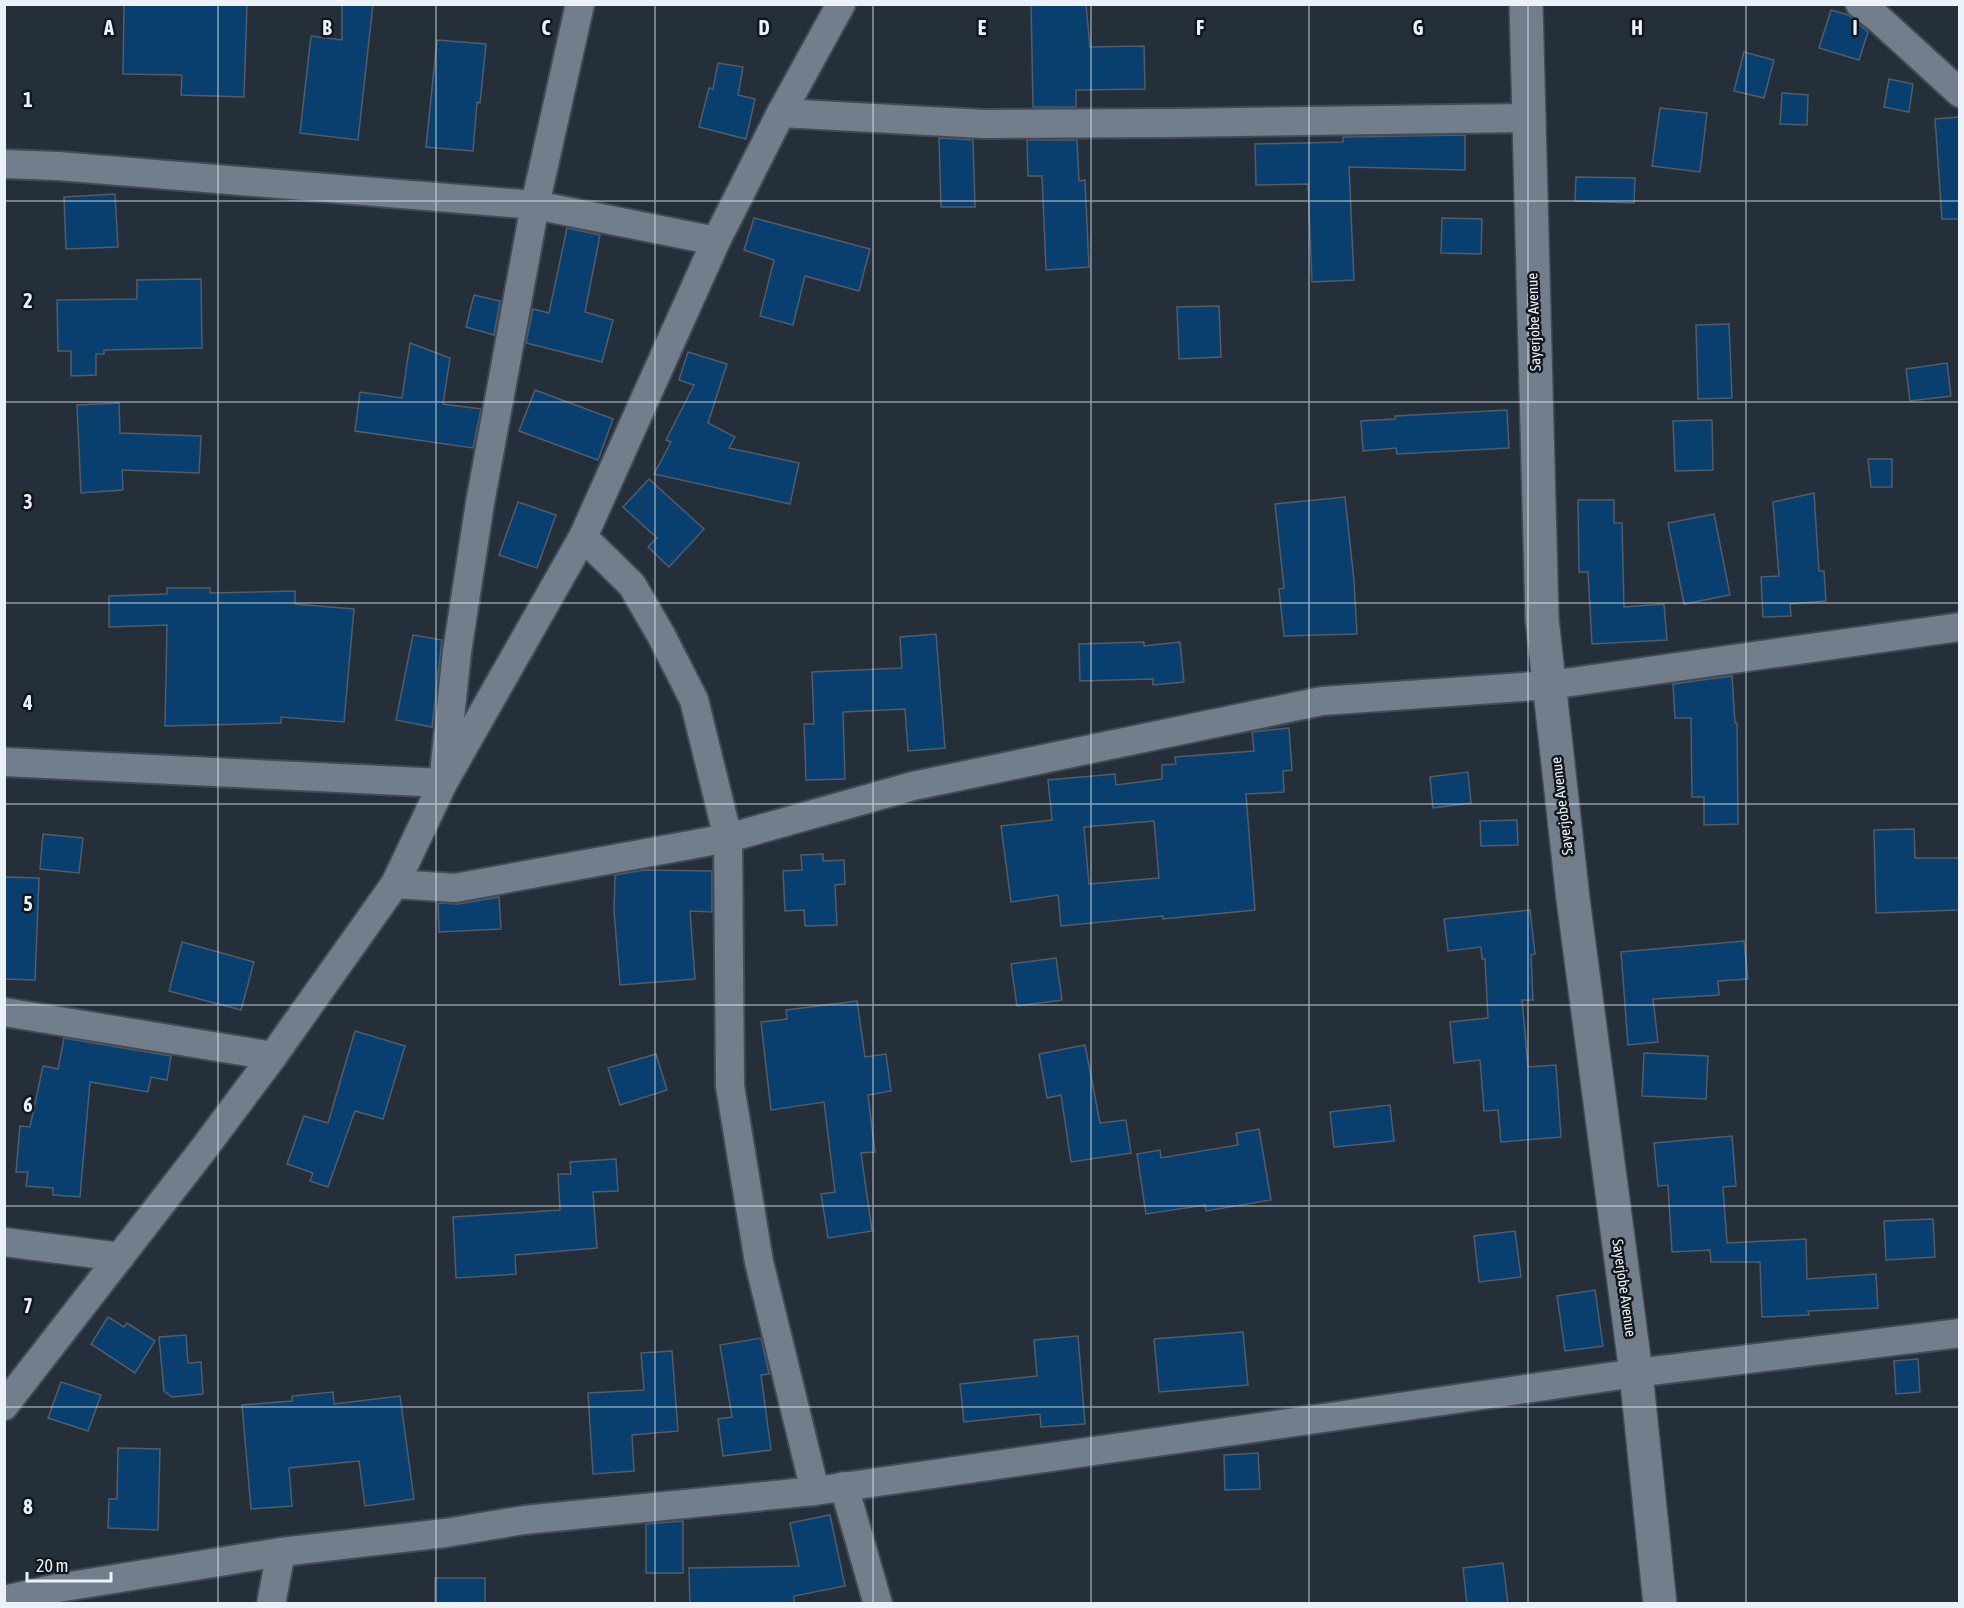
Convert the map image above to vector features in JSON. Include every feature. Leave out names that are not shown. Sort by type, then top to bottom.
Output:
[{"type":"street","points":[[443,783],[457,652],[480,503],[535,204],[580,4]]},
{"type":"street","points":[[4,1406],[273,1056],[395,884],[443,783],[583,537],[716,241],[781,113],[841,4]]},
{"type":"street","name":"Sayerjobe Avenue","points":[[1526,4],[1542,619],[1573,899],[1636,1373],[1660,1604]]},
{"type":"street","points":[[1860,4],[1959,93]]},
{"type":"street","points":[[781,113],[984,124],[1529,118]]},
{"type":"street","points":[[4,164],[58,165],[535,204],[716,241]]},
{"type":"street","points":[[583,537],[632,585],[694,700],[728,838],[730,1086],[759,1262],[815,1491]]},
{"type":"street","points":[[395,884],[455,888],[728,838],[912,786],[1322,701],[1550,685],[1959,627]]},
{"type":"street","points":[[4,762],[443,783]]},
{"type":"street","points":[[4,1012],[273,1056]]},
{"type":"street","points":[[4,1242],[120,1257]]},
{"type":"street","points":[[4,1600],[58,1588],[281,1552],[445,1533],[524,1520],[815,1491],[1636,1373],[1959,1333]]},
{"type":"street","points":[[844,1486],[878,1604]]},
{"type":"street","points":[[271,1604],[281,1552]]},
{"type":"building","points":[[124,4],[247,4],[244,97],[181,95],[182,75],[123,74]]},
{"type":"building","points":[[342,4],[373,4],[358,140],[300,133],[311,36],[342,40]]},
{"type":"building","points":[[1031,4],[1086,4],[1090,47],[1144,46],[1145,89],[1076,90],[1076,107],[1033,107]]},
{"type":"building","points":[[1831,10],[1848,15],[1868,32],[1859,60],[1819,48]]},
{"type":"building","points":[[437,40],[486,44],[480,103],[477,102],[473,151],[426,147]]},
{"type":"building","points":[[1744,52],[1774,60],[1764,98],[1734,91]]},
{"type":"building","points":[[718,63],[743,67],[738,95],[755,99],[746,139],[699,127],[709,88],[713,89]]},
{"type":"building","points":[[1889,79],[1913,84],[1909,112],[1884,107]]},
{"type":"building","points":[[1782,93],[1808,95],[1807,125],[1780,124]]},
{"type":"building","points":[[1660,108],[1707,113],[1700,172],[1652,166]]},
{"type":"building","points":[[1959,117],[1959,219],[1942,219],[1935,119]]},
{"type":"building","points":[[1465,135],[1465,170],[1349,167],[1354,280],[1312,282],[1308,184],[1256,185],[1255,144],[1343,142],[1343,137]]},
{"type":"building","points":[[939,138],[973,140],[975,207],[941,207]]},
{"type":"building","points":[[1027,140],[1077,140],[1079,181],[1085,180],[1089,267],[1046,270],[1042,176],[1028,176]]},
{"type":"building","points":[[1576,177],[1635,178],[1634,203],[1575,201]]},
{"type":"building","points":[[115,194],[118,247],[66,249],[64,197]]},
{"type":"building","points":[[754,218],[870,249],[859,291],[805,276],[793,325],[760,316],[774,260],[744,250]]},
{"type":"building","points":[[1442,218],[1482,219],[1481,254],[1441,253]]},
{"type":"building","points":[[567,228],[600,235],[585,312],[613,320],[602,362],[526,343],[533,309],[549,313]]},
{"type":"building","points":[[201,279],[202,348],[104,350],[104,354],[96,354],[96,375],[71,376],[71,351],[58,351],[57,300],[137,299],[137,280]]},
{"type":"building","points":[[474,295],[500,301],[494,335],[466,327]]},
{"type":"building","points":[[1219,306],[1221,357],[1179,359],[1177,307]]},
{"type":"building","points":[[1729,324],[1732,398],[1698,399],[1696,325]]},
{"type":"building","points":[[410,343],[450,358],[443,404],[481,409],[473,448],[355,431],[360,392],[402,398]]},
{"type":"building","points":[[688,352],[727,364],[708,423],[735,437],[729,448],[799,463],[790,504],[654,474],[671,442],[666,440],[694,385],[679,380]]},
{"type":"building","points":[[1947,363],[1951,396],[1910,401],[1906,369]]},
{"type":"building","points":[[535,390],[613,419],[598,460],[519,431]]},
{"type":"building","points":[[119,403],[120,433],[201,436],[199,473],[122,470],[123,490],[81,493],[77,405]]},
{"type":"building","points":[[1507,410],[1509,448],[1397,454],[1396,448],[1363,451],[1361,421],[1395,419],[1395,416]]},
{"type":"building","points":[[1712,420],[1713,470],[1675,471],[1673,421]]},
{"type":"building","points":[[1868,459],[1892,459],[1892,487],[1871,487]]},
{"type":"building","points":[[649,479],[704,529],[669,567],[648,547],[657,538],[623,507]]},
{"type":"building","points":[[1814,493],[1819,571],[1824,571],[1826,601],[1790,604],[1791,616],[1763,617],[1761,577],[1779,576],[1773,502]]},
{"type":"building","points":[[1345,497],[1357,634],[1284,636],[1279,589],[1284,588],[1275,504]]},
{"type":"building","points":[[1578,500],[1614,500],[1614,523],[1622,523],[1624,607],[1664,604],[1667,640],[1592,644],[1588,572],[1579,572]]},
{"type":"building","points":[[518,502],[556,515],[537,568],[499,555]]},
{"type":"building","points":[[1714,514],[1730,595],[1684,604],[1668,523]]},
{"type":"building","points":[[167,588],[210,588],[210,593],[295,591],[295,604],[354,609],[344,722],[281,717],[281,723],[165,726],[167,625],[109,627],[109,596],[167,594]]},
{"type":"building","points":[[936,634],[945,748],[908,751],[905,709],[843,712],[845,779],[806,780],[804,724],[814,724],[812,672],[902,668],[900,637]]},
{"type":"building","points":[[413,635],[442,640],[432,727],[396,720]]},
{"type":"building","points":[[1144,642],[1144,646],[1180,642],[1184,682],[1153,685],[1153,679],[1080,681],[1079,644]]},
{"type":"building","points":[[1732,676],[1735,723],[1737,723],[1738,824],[1704,825],[1704,797],[1692,797],[1691,718],[1675,718],[1673,684]]},
{"type":"building","points":[[1289,728],[1292,770],[1283,771],[1284,792],[1246,794],[1255,910],[1061,926],[1058,895],[1011,902],[1001,826],[1052,820],[1048,780],[1115,774],[1116,785],[1162,779],[1162,765],[1176,764],[1175,757],[1254,751],[1252,732]],"holes":[[[1154,821],[1159,878],[1089,884],[1084,827]]]},
{"type":"building","points":[[1468,772],[1471,803],[1433,808],[1430,777]]},
{"type":"building","points":[[1517,820],[1518,845],[1481,846],[1480,821]]},
{"type":"building","points":[[1914,829],[1915,858],[1959,858],[1959,910],[1876,913],[1874,830]]},
{"type":"building","points":[[43,834],[83,838],[79,873],[40,869]]},
{"type":"building","points":[[823,854],[823,861],[844,860],[845,884],[835,885],[837,925],[805,926],[804,910],[785,911],[783,871],[802,870],[801,855]]},
{"type":"building","points":[[644,870],[712,871],[712,912],[690,911],[695,979],[620,985],[614,911],[615,875]]},
{"type":"building","points":[[4,877],[39,878],[35,980],[4,979]]},
{"type":"building","points":[[499,897],[501,929],[439,932],[438,903],[458,904]]},
{"type":"building","points":[[1530,910],[1535,954],[1531,955],[1533,1000],[1522,1000],[1528,1067],[1556,1065],[1561,1137],[1501,1142],[1498,1110],[1484,1111],[1480,1060],[1454,1063],[1450,1022],[1488,1018],[1485,959],[1482,959],[1481,947],[1448,951],[1444,919]]},
{"type":"building","points":[[1744,941],[1748,979],[1718,981],[1719,995],[1653,999],[1658,1042],[1628,1045],[1621,952]]},
{"type":"building","points":[[182,942],[254,962],[241,1010],[169,991]]},
{"type":"building","points":[[1056,958],[1062,1000],[1017,1006],[1011,964]]},
{"type":"building","points":[[857,1001],[865,1057],[886,1054],[891,1091],[868,1095],[875,1152],[861,1153],[872,1231],[828,1238],[821,1194],[835,1192],[824,1102],[771,1110],[761,1022],[787,1019],[786,1010]]},
{"type":"building","points":[[355,1031],[405,1046],[383,1119],[355,1111],[328,1187],[310,1181],[313,1173],[287,1164],[304,1116],[328,1123]]},
{"type":"building","points":[[64,1038],[171,1056],[167,1080],[151,1077],[148,1092],[90,1082],[80,1197],[53,1195],[53,1188],[26,1186],[28,1172],[16,1172],[20,1126],[30,1127],[43,1066],[58,1069]]},
{"type":"building","points":[[1085,1045],[1100,1123],[1126,1120],[1131,1153],[1071,1162],[1061,1095],[1047,1098],[1039,1054]]},
{"type":"building","points":[[1644,1053],[1708,1056],[1706,1099],[1642,1096]]},
{"type":"building","points":[[656,1054],[667,1090],[620,1105],[608,1068]]},
{"type":"building","points":[[1390,1105],[1394,1141],[1334,1147],[1330,1112]]},
{"type":"building","points":[[1259,1129],[1271,1200],[1206,1211],[1205,1205],[1146,1214],[1137,1154],[1160,1150],[1161,1158],[1238,1145],[1236,1133]]},
{"type":"building","points":[[1732,1136],[1736,1186],[1723,1187],[1727,1243],[1806,1239],[1807,1279],[1876,1274],[1878,1308],[1808,1311],[1809,1315],[1762,1317],[1760,1262],[1711,1262],[1710,1250],[1672,1252],[1668,1185],[1658,1186],[1654,1143]]},
{"type":"building","points":[[616,1159],[618,1191],[593,1192],[597,1248],[515,1255],[516,1274],[456,1278],[453,1217],[560,1210],[558,1174],[571,1174],[570,1162]]},
{"type":"building","points":[[1933,1219],[1935,1257],[1886,1260],[1884,1221]]},
{"type":"building","points":[[1515,1231],[1521,1277],[1479,1282],[1474,1236]]},
{"type":"building","points":[[1595,1290],[1603,1346],[1565,1351],[1557,1296]]},
{"type":"building","points":[[108,1317],[124,1327],[127,1323],[155,1341],[135,1373],[91,1344]]},
{"type":"building","points":[[1243,1332],[1248,1385],[1159,1392],[1154,1339]]},
{"type":"building","points":[[186,1335],[188,1363],[201,1362],[203,1394],[172,1397],[164,1391],[159,1337]]},
{"type":"building","points":[[1078,1336],[1085,1424],[1041,1427],[1040,1414],[964,1422],[960,1384],[1037,1376],[1034,1340]]},
{"type":"building","points":[[761,1338],[769,1374],[761,1375],[771,1450],[723,1456],[718,1419],[732,1417],[720,1345]]},
{"type":"building","points":[[672,1351],[678,1431],[632,1435],[634,1471],[593,1474],[588,1393],[644,1390],[641,1353]]},
{"type":"building","points":[[1918,1359],[1920,1392],[1896,1394],[1894,1361]]},
{"type":"building","points":[[61,1382],[101,1395],[88,1431],[48,1418]]},
{"type":"building","points":[[333,1392],[334,1404],[400,1396],[414,1499],[365,1506],[359,1461],[289,1468],[292,1506],[251,1509],[242,1405],[292,1401],[292,1396]]},
{"type":"building","points":[[118,1448],[160,1449],[158,1530],[108,1528],[109,1499],[117,1499]]},
{"type":"building","points":[[1258,1453],[1260,1489],[1225,1490],[1224,1455]]},
{"type":"building","points":[[830,1515],[845,1586],[794,1596],[794,1604],[690,1604],[689,1568],[799,1566],[790,1523]]},
{"type":"building","points":[[683,1521],[683,1573],[646,1573],[646,1524]]},
{"type":"building","points":[[1503,1563],[1508,1604],[1467,1604],[1463,1568]]},
{"type":"building","points":[[435,1578],[485,1578],[485,1604],[435,1604]]}]
